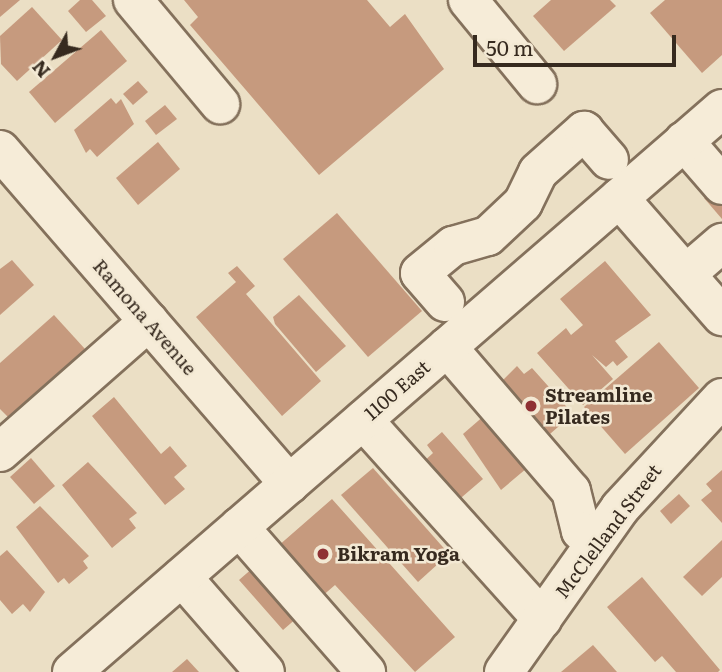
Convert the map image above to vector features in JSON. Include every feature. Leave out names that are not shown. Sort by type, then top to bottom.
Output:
[{"type":"street","points":[[133,0],[220,104]]},
{"type":"street","points":[[468,0],[537,84]]},
{"type":"street","name":"1100 East","points":[[72,672],[722,109]]},
{"type":"street","points":[[445,302],[421,273],[453,246],[488,236],[523,204],[538,172],[584,131],[609,160]]},
{"type":"street","points":[[684,141],[722,185]]},
{"type":"street","name":"Ramona Avenue","points":[[0,150],[289,484]]},
{"type":"street","points":[[620,198],[722,316]]},
{"type":"street","points":[[686,274],[722,243]]},
{"type":"street","points":[[0,452],[149,321]]},
{"type":"street","points":[[447,346],[571,491],[581,531],[596,543]]},
{"type":"street","name":"McClelland Street","points":[[504,672],[646,477],[722,398]]},
{"type":"street","points":[[363,420],[542,619]]},
{"type":"street","points":[[239,527],[366,672]]},
{"type":"street","points":[[182,577],[265,672]]},
{"type":"building","points":[[0,0],[20,0],[0,17]]},
{"type":"building","points":[[80,0],[92,0],[106,16],[86,32],[68,11]]},
{"type":"building","points":[[184,0],[367,0],[390,27],[405,14],[444,69],[319,175],[190,25],[198,17]]},
{"type":"building","points":[[551,0],[610,0],[616,6],[564,51],[533,16]]},
{"type":"building","points":[[665,0],[722,0],[722,55],[702,73],[650,13]]},
{"type":"building","points":[[32,7],[62,40],[17,81],[1,64],[0,36]]},
{"type":"building","points":[[101,30],[127,61],[55,123],[29,92]]},
{"type":"building","points":[[138,81],[148,92],[133,105],[123,94]]},
{"type":"building","points":[[111,98],[116,104],[121,99],[134,124],[97,157],[90,149],[86,153],[74,130]]},
{"type":"building","points":[[165,105],[177,119],[156,135],[145,121]]},
{"type":"building","points":[[158,142],[180,169],[138,205],[116,178]]},
{"type":"building","points":[[722,183],[722,219],[704,198]]},
{"type":"building","points":[[337,213],[422,311],[368,357],[283,259]]},
{"type":"building","points":[[12,260],[34,285],[0,315],[0,269]]},
{"type":"building","points":[[605,261],[651,315],[615,341],[628,357],[617,366],[613,361],[606,367],[592,355],[613,379],[583,405],[537,353],[566,328],[571,335],[583,325],[560,299]]},
{"type":"building","points":[[237,266],[255,286],[246,294],[321,381],[282,416],[196,317],[236,282],[228,273]]},
{"type":"building","points":[[299,295],[346,346],[316,372],[275,324],[273,317]]},
{"type":"building","points":[[54,315],[85,349],[8,417],[0,409],[0,363]]},
{"type":"building","points":[[659,342],[699,388],[625,454],[584,407]]},
{"type":"building","points":[[517,366],[524,374],[532,368],[573,414],[543,440],[498,397],[509,387],[503,380]]},
{"type":"building","points":[[114,397],[161,454],[170,446],[187,466],[174,477],[185,489],[165,505],[92,416]]},
{"type":"building","points":[[493,408],[533,463],[501,490],[463,434]]},
{"type":"building","points":[[442,432],[483,479],[455,503],[421,464],[433,453],[427,445]]},
{"type":"building","points":[[31,458],[55,486],[34,504],[10,477]]},
{"type":"building","points":[[88,462],[137,513],[129,519],[136,528],[112,548],[62,485]]},
{"type":"building","points":[[373,468],[449,554],[418,582],[341,495]]},
{"type":"building","points":[[722,470],[722,523],[701,500],[712,491],[706,484]]},
{"type":"building","points":[[679,494],[690,506],[671,524],[660,511]]},
{"type":"building","points":[[332,499],[455,637],[415,672],[335,585],[283,630],[239,580]]},
{"type":"building","points":[[40,506],[89,556],[83,561],[88,568],[69,584],[64,578],[58,583],[16,527]]},
{"type":"building","points":[[722,540],[722,577],[702,596],[683,577]]},
{"type":"building","points":[[7,550],[45,592],[30,612],[23,604],[12,614],[0,600],[0,556]]},
{"type":"building","points":[[642,577],[720,670],[718,672],[676,672],[662,656],[655,662],[607,607]]},
{"type":"building","points":[[593,645],[617,672],[561,672]]},
{"type":"building","points":[[187,659],[199,672],[172,672]]},
{"type":"place","name":"Streamline Pilates","points":[[531,406]]},
{"type":"place","name":"Bikram Yoga","points":[[323,554]]}]
